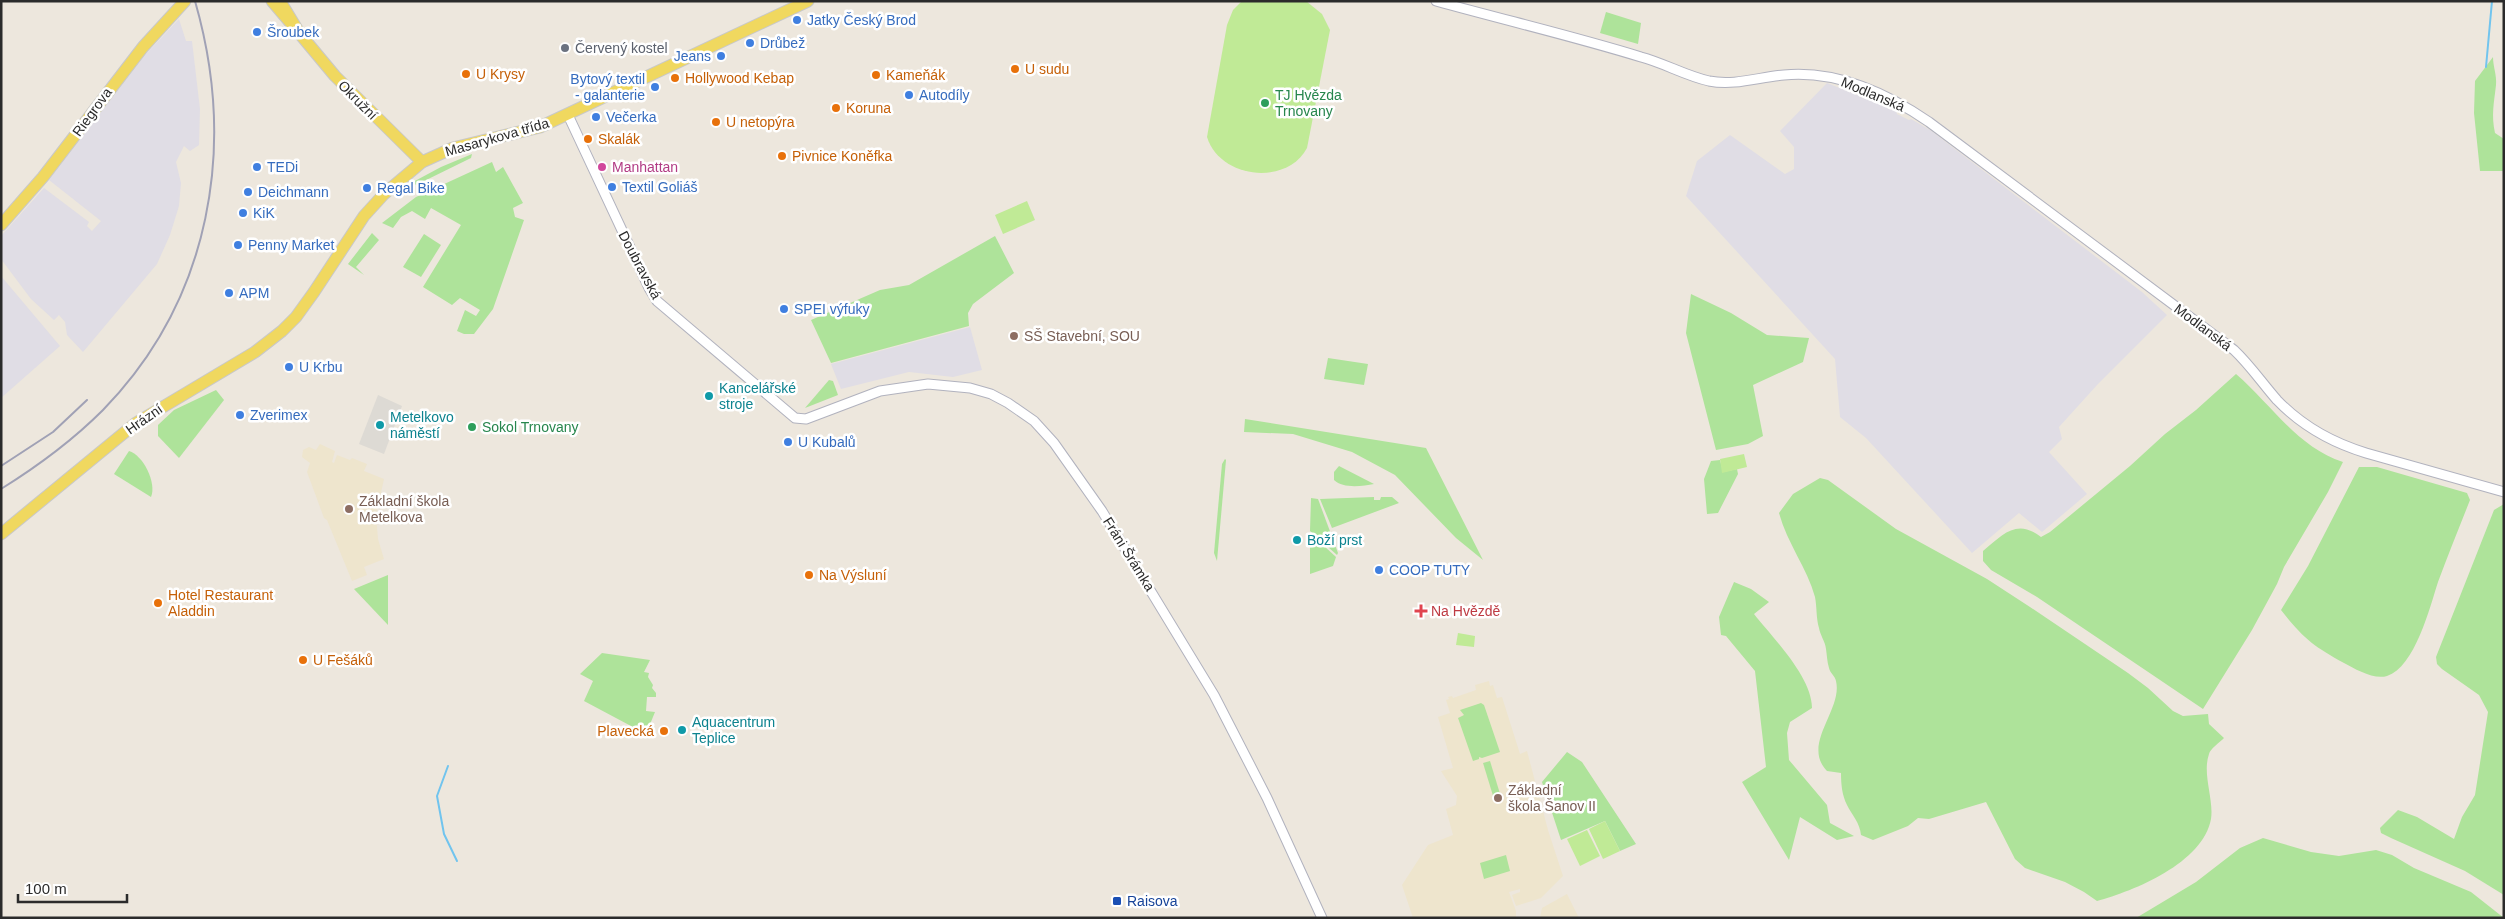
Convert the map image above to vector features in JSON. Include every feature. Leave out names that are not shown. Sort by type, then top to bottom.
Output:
[{"type":"main road","name":"Riegrova","points":[[1,225],[43,177],[142,47],[185,1]]},
{"type":"main road","name":"Masarykova třída","points":[[296,318],[364,216],[384,194],[422,162],[453,148],[522,133],[568,115],[808,1]]},
{"type":"main road","name":"Okružní","points":[[274,2],[335,76],[422,162]]},
{"type":"main road","name":"Hrázní","points":[[1,534],[136,423],[261,348],[296,318]]},
{"type":"street","name":"Modlanská","points":[[1436,1],[1642,57],[1707,80],[1728,83],[1786,74],[1814,75],[1845,81],[1878,93],[1929,122],[2241,357],[2286,408],[2330,439],[2366,453],[2504,492]]},
{"type":"street","name":"Doubravská","points":[[568,115],[649,288],[657,301],[794,418],[802,420]]},
{"type":"street","name":"Fráni Šrámka","points":[[802,420],[866,394],[896,387],[928,384],[970,388],[991,394],[1034,421],[1054,442],[1102,511],[1196,666],[1267,798],[1322,918]]},
{"type":"shaded area","points":[[179,19],[186,41],[192,41],[200,109],[199,145],[190,151],[184,146],[176,162],[181,183],[179,206],[170,235],[157,264],[83,352],[67,335],[65,322],[59,315],[54,320],[31,299],[1,259],[1,236],[44,188],[89,222],[87,226],[92,231],[101,221],[49,180],[146,54]]},
{"type":"shaded area","points":[[1827,83],[1896,110],[1897,114],[1909,120],[1911,119],[1930,130],[2142,292],[2167,315],[2098,384],[2059,427],[2062,439],[2049,452],[2087,494],[2042,532],[2019,513],[1972,553],[1866,438],[1840,417],[1835,359],[1686,196],[1697,161],[1730,135],[1785,174],[1794,169],[1794,147],[1780,131]]},
{"type":"shaded area","points":[[1,276],[60,346],[1,398]]},
{"type":"shaded area","points":[[970,327],[982,370],[953,377],[909,372],[841,389],[831,364]]},
{"type":"shaded area","name":"Metelkovo náměstí","points":[[378,395],[402,406],[384,454],[359,444]]},
{"type":"shaded area","name":"Základní škola Metelkova","points":[[320,444],[335,451],[332,462],[334,463],[337,455],[350,460],[352,458],[367,464],[364,471],[384,479],[376,515],[378,539],[384,559],[364,567],[367,575],[352,581],[327,520],[324,518],[307,472],[310,463],[302,457],[303,450],[309,447],[316,450]]},
{"type":"shaded area","name":"Základní škola Šanov II","points":[[1489,681],[1490,686],[1493,685],[1497,698],[1502,697],[1520,754],[1527,751],[1548,830],[1563,876],[1541,898],[1516,906],[1512,895],[1520,892],[1520,889],[1509,892],[1516,911],[1516,918],[1413,918],[1402,885],[1428,845],[1453,835],[1446,809],[1456,805],[1457,796],[1441,771],[1453,768],[1438,717],[1450,713],[1446,700],[1449,699],[1448,697],[1452,696],[1453,698],[1476,690],[1475,685]]},
{"type":"shaded area","points":[[1567,894],[1579,918],[1540,918],[1542,908]]},
{"type":"green space","name":"TJ Hvězda Trnovany","points":[[1242,1],[1306,1],[1322,14],[1330,30],[1307,148],[1297,160],[1285,168],[1270,172],[1254,172],[1239,169],[1225,162],[1214,151],[1207,137],[1227,25],[1233,10]]},
{"type":"green space","points":[[1606,12],[1641,23],[1638,44],[1600,33]]},
{"type":"green space","points":[[2493,57],[2496,82],[2493,120],[2495,133],[2504,139],[2504,171],[2480,171],[2474,113],[2475,81]]},
{"type":"green space","points":[[472,154],[471,158],[416,185],[413,182],[441,167]]},
{"type":"green space","points":[[492,162],[496,172],[503,167],[523,203],[513,208],[515,217],[524,220],[493,309],[474,334],[464,334],[457,331],[465,310],[476,316],[480,310],[460,298],[452,305],[423,287],[461,225],[431,208],[425,219],[412,211],[401,217],[393,228],[382,223],[416,197]]},
{"type":"green space","points":[[1027,201],[1035,220],[1003,234],[995,215]]},
{"type":"green space","points":[[372,233],[379,240],[356,267],[364,275],[348,264]]},
{"type":"green space","points":[[424,234],[441,245],[421,277],[403,267]]},
{"type":"green space","points":[[995,236],[1014,273],[973,304],[968,313],[969,326],[831,363],[811,320],[880,290],[909,285]]},
{"type":"green space","points":[[1691,294],[1731,313],[1767,335],[1809,338],[1803,362],[1753,385],[1763,436],[1748,444],[1716,450],[1686,333]]},
{"type":"green space","points":[[1328,358],[1368,364],[1364,385],[1324,379]]},
{"type":"green space","points":[[2236,374],[2298,435],[2327,455],[2343,462],[2328,492],[2284,567],[2252,630],[2203,709],[2037,597],[1991,570],[1983,561],[1983,551],[2010,530],[2025,529],[2041,537],[2050,532],[2196,410]]},
{"type":"green space","points":[[829,380],[833,381],[838,395],[805,408]]},
{"type":"green space","points":[[216,390],[224,400],[179,458],[158,436],[158,425],[174,410]]},
{"type":"green space","points":[[1245,419],[1426,448],[1483,560],[1456,538],[1395,475],[1352,452],[1293,434],[1244,432]]},
{"type":"green space","points":[[129,451],[139,458],[148,470],[152,484],[151,497],[114,474]]},
{"type":"green space","points":[[1744,454],[1747,467],[1722,473],[1720,459]]},
{"type":"green space","points":[[1225,459],[1217,561],[1214,553],[1222,464]]},
{"type":"green space","points":[[1720,460],[1723,472],[1737,469],[1738,474],[1718,513],[1707,514],[1704,479],[1711,461]]},
{"type":"green space","points":[[1339,466],[1374,484],[1353,486],[1338,483],[1334,480],[1334,472]]},
{"type":"green space","points":[[2359,467],[2377,467],[2467,493],[2470,500],[2438,582],[2420,635],[2406,661],[2397,670],[2382,677],[2359,671],[2324,651],[2302,635],[2281,610],[2308,566]]},
{"type":"green space","points":[[1820,478],[1828,480],[1896,529],[1987,579],[2030,607],[2128,673],[2173,711],[2183,716],[2208,714],[2209,724],[2224,738],[2209,754],[2207,778],[2211,803],[2211,819],[2205,835],[2195,849],[2165,873],[2129,890],[2097,901],[2065,882],[2025,868],[2015,859],[1986,802],[1929,819],[1918,818],[1908,826],[1873,840],[1861,835],[1844,797],[1841,773],[1827,771],[1820,761],[1818,750],[1820,738],[1834,704],[1837,692],[1836,681],[1828,666],[1825,646],[1818,624],[1815,597],[1779,513],[1793,494]]},
{"type":"green space","points":[[1374,497],[1374,500],[1380,500],[1381,497],[1392,497],[1399,503],[1332,528],[1320,499]]},
{"type":"green space","points":[[1311,498],[1318,499],[1338,553],[1337,555],[1310,531]]},
{"type":"green space","points":[[2504,504],[2504,895],[2465,871],[2381,833],[2380,828],[2398,810],[2417,817],[2454,839],[2462,817],[2475,795],[2488,712],[2479,695],[2442,669],[2437,664],[2436,657],[2494,510]]},
{"type":"green space","points":[[1310,533],[1336,557],[1333,566],[1310,574]]},
{"type":"green space","points":[[388,575],[388,625],[354,589]]},
{"type":"green space","points":[[1734,582],[1751,589],[1769,602],[1754,614],[1799,671],[1810,696],[1812,708],[1790,722],[1787,733],[1789,760],[1827,805],[1830,823],[1854,836],[1837,840],[1800,817],[1789,860],[1742,782],[1766,767],[1755,671],[1726,636],[1721,635],[1719,617]]},
{"type":"green space","points":[[1458,633],[1475,636],[1474,647],[1456,645]]},
{"type":"green space","points":[[602,653],[650,660],[644,672],[649,673],[648,677],[653,685],[652,688],[656,693],[656,697],[647,697],[646,711],[655,712],[646,734],[584,701],[593,681],[580,674]]},
{"type":"green space","points":[[1481,703],[1484,705],[1500,752],[1482,758],[1479,757],[1479,759],[1473,761],[1458,718],[1464,715],[1460,710]]},
{"type":"green space","points":[[1567,752],[1582,762],[1636,844],[1620,851],[1605,821],[1561,840],[1542,782]]},
{"type":"green space","points":[[1490,761],[1501,797],[1494,799],[1483,763]]},
{"type":"green space","points":[[1605,821],[1620,851],[1603,859],[1589,829]]},
{"type":"green space","points":[[1587,830],[1600,856],[1580,866],[1567,839]]},
{"type":"green space","points":[[2263,838],[2311,852],[2339,856],[2376,850],[2392,855],[2414,868],[2471,892],[2504,918],[2136,918],[2196,882],[2240,848]]},
{"type":"green space","points":[[1506,855],[1510,871],[1484,879],[1480,863]]},
{"type":"waterway","points":[[2486,67],[2492,1]]},
{"type":"waterway","points":[[448,766],[437,796],[444,834],[457,861]]},
{"type":"railway","points":[[1,489],[54,452],[103,410],[140,367],[169,320],[191,270],[205,219],[213,165],[214,111],[208,56],[195,1]]},
{"type":"railway","points":[[1,466],[53,432],[87,400]]},
{"type":"place","name":"Jatky Český Brod","points":[[797,20]]},
{"type":"place","name":"Šroubek","points":[[257,32]]},
{"type":"place","name":"Drůbež","points":[[750,43]]},
{"type":"place","name":"Červený kostel","points":[[565,48]]},
{"type":"place","name":"Jeans","points":[[721,56]]},
{"type":"place","name":"U sudu","points":[[1015,69]]},
{"type":"place","name":"U Krysy","points":[[466,74]]},
{"type":"place","name":"Kameňák","points":[[876,75]]},
{"type":"place","name":"Hollywood Kebap","points":[[675,78]]},
{"type":"place","name":"Bytový textil - galanterie","points":[[655,87]]},
{"type":"place","name":"Autodíly","points":[[909,95]]},
{"type":"place","name":"TJ Hvězda Trnovany","points":[[1265,103]]},
{"type":"place","name":"Koruna","points":[[836,108]]},
{"type":"place","name":"Večerka","points":[[596,117]]},
{"type":"place","name":"U netopýra","points":[[716,122]]},
{"type":"place","name":"Skalák","points":[[588,139]]},
{"type":"place","name":"Pivnice Koněfka","points":[[782,156]]},
{"type":"place","name":"TEDi","points":[[257,167]]},
{"type":"place","name":"Manhattan","points":[[602,167]]},
{"type":"place","name":"Textil Goliáš","points":[[612,187]]},
{"type":"place","name":"Regal Bike","points":[[367,188]]},
{"type":"place","name":"Deichmann","points":[[248,192]]},
{"type":"place","name":"KiK","points":[[243,213]]},
{"type":"place","name":"Penny Market","points":[[238,245]]},
{"type":"place","name":"APM","points":[[229,293]]},
{"type":"place","name":"SPEI výfuky","points":[[784,309]]},
{"type":"place","name":"SŠ Stavební, SOU","points":[[1014,336]]},
{"type":"place","name":"U Krbu","points":[[289,367]]},
{"type":"place","name":"Kancelářské stroje","points":[[709,396]]},
{"type":"place","name":"Zverimex","points":[[240,415]]},
{"type":"place","name":"Metelkovo náměstí","points":[[380,425]]},
{"type":"place","name":"Sokol Trnovany","points":[[472,427]]},
{"type":"place","name":"U Kubalů","points":[[788,442]]},
{"type":"place","name":"Základní škola Metelkova","points":[[349,509]]},
{"type":"place","name":"Boží prst","points":[[1297,540]]},
{"type":"place","name":"COOP TUTY","points":[[1379,570]]},
{"type":"place","name":"Na Výsluní","points":[[809,575]]},
{"type":"place","name":"Hotel Restaurant Aladdin","points":[[158,603]]},
{"type":"place","name":"Na Hvězdě","points":[[1421,611]]},
{"type":"place","name":"U Fešáků","points":[[303,660]]},
{"type":"place","name":"Aquacentrum Teplice","points":[[682,730]]},
{"type":"place","name":"Plavecká","points":[[664,731]]},
{"type":"place","name":"Základní škola Šanov II","points":[[1498,798]]},
{"type":"place","name":"Raisova","points":[[1117,901]]}]
